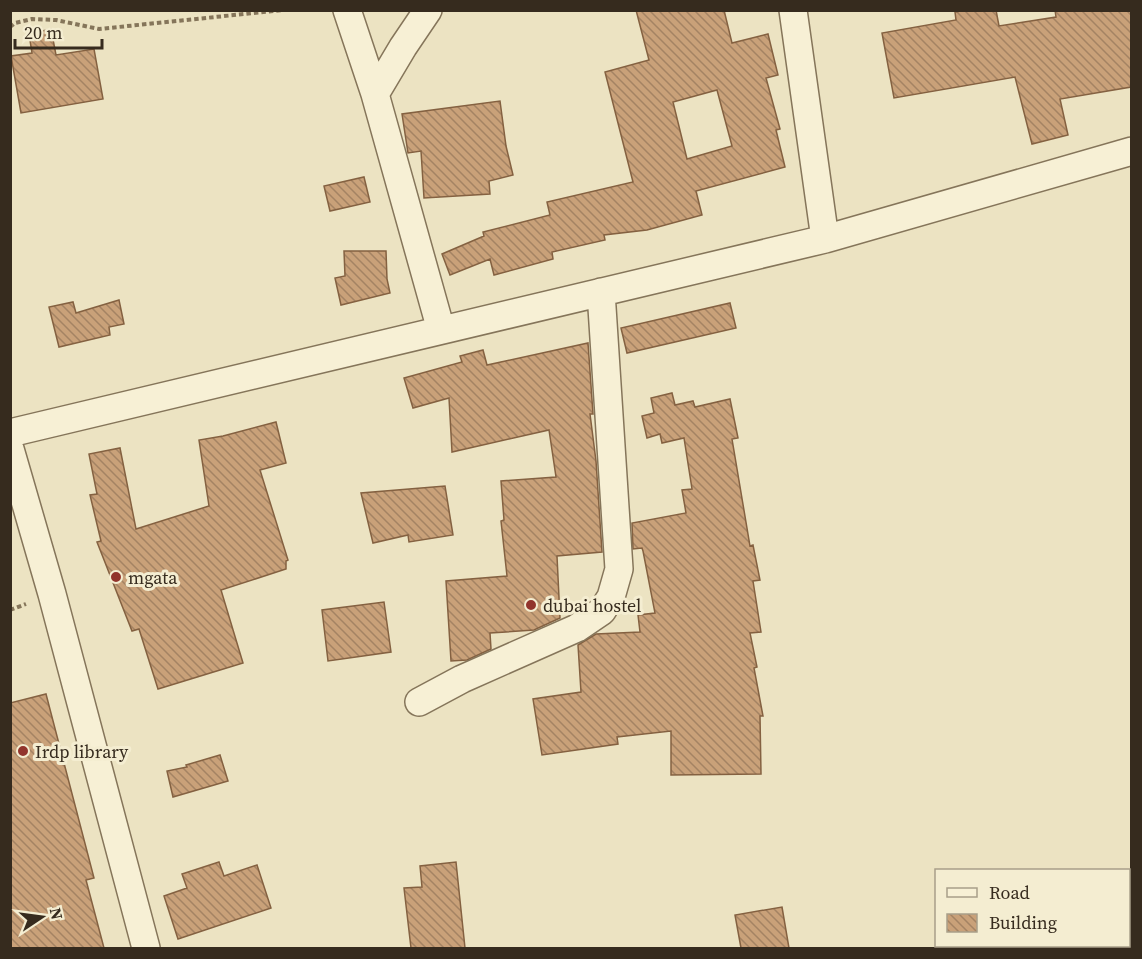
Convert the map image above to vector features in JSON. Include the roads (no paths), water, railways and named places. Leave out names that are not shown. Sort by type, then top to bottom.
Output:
[{"type":"street","points":[[347,10],[375,94],[441,330]]},
{"type":"street","points":[[375,94],[428,10]]},
{"type":"street","points":[[794,10],[825,239]]},
{"type":"street","points":[[10,432],[825,239],[1131,151]]},
{"type":"street","points":[[419,702],[462,679],[577,628],[602,611],[611,597],[620,569],[601,292]]},
{"type":"street","points":[[10,449],[52,594],[147,948]]},
{"type":"place","name":"mgata","points":[[116,577]]},
{"type":"place","name":"dubai hostel","points":[[531,605]]},
{"type":"place","name":"Irdp library","points":[[23,751]]}]
